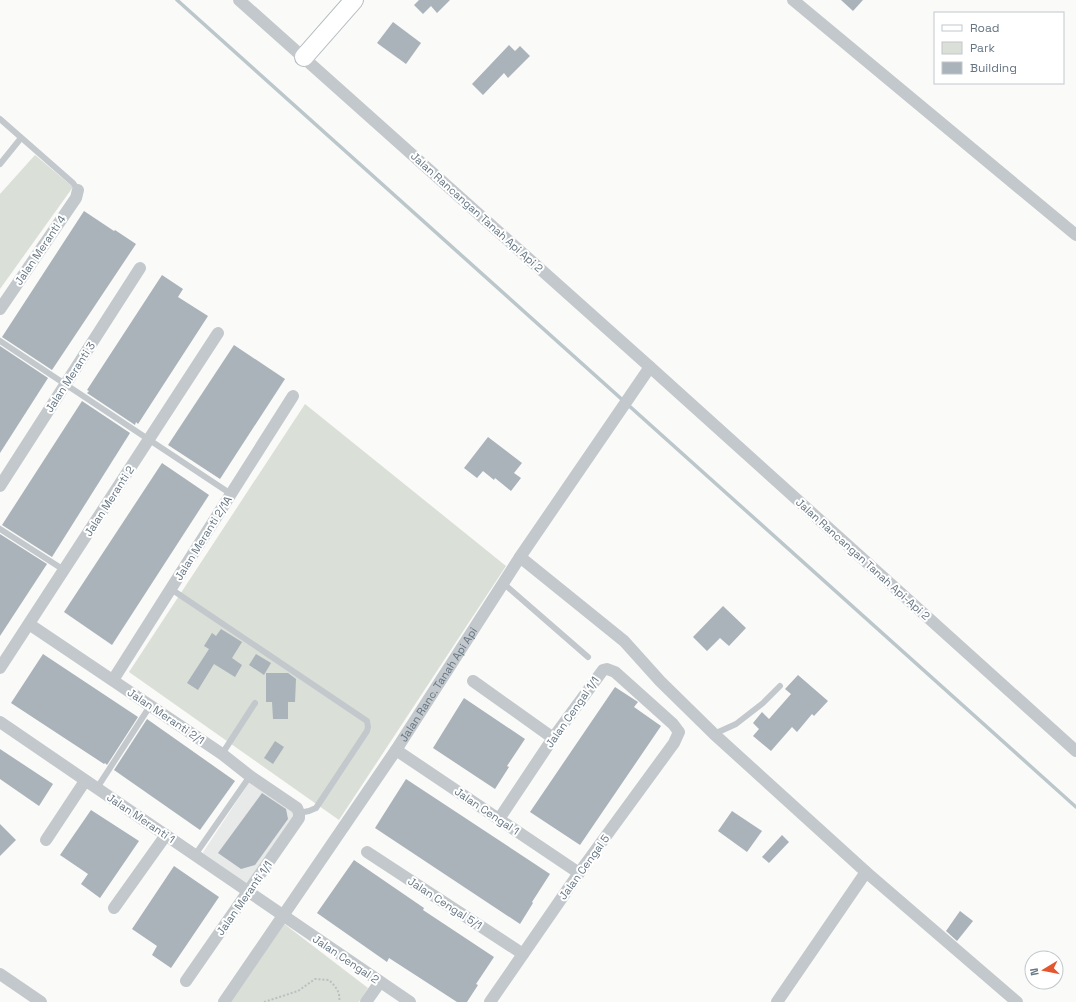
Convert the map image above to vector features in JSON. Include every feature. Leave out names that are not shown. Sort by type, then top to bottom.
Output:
[{"type":"street","points":[[239,0],[304,57],[354,0]]},
{"type":"street","points":[[793,0],[1076,235]]},
{"type":"street","name":"Jalan Rancangan Tanah Api Api 2","points":[[304,57],[650,366]]},
{"type":"street","name":"Jalan Meranti 4","points":[[0,309],[76,198],[78,190]]},
{"type":"street","name":"Jalan Meranti 3","points":[[0,486],[140,268]]},
{"type":"street","name":"Jalan Meranti 2","points":[[0,668],[218,333]]},
{"type":"street","name":"Jalan Ranc. Tanah Api Api","points":[[224,1002],[396,750],[520,557],[650,366]]},
{"type":"street","name":"Jalan Rancangan Tanah Api-Api 2","points":[[650,366],[1076,751]]},
{"type":"street","name":"Jalan Meranti 2/1A","points":[[113,680],[293,396]]},
{"type":"street","points":[[520,557],[624,641],[660,682],[714,734],[866,872],[1017,1002]]},
{"type":"street","name":"Jalan Meranti 2/1","points":[[29,624],[222,754],[250,776],[296,808],[299,813]]},
{"type":"street","name":"Jalan Cengal 1/1","points":[[498,819],[553,738],[601,672],[607,669],[615,672],[679,732]]},
{"type":"street","points":[[473,681],[553,738]]},
{"type":"street","name":"Jalan Meranti 1","points":[[0,722],[282,916]]},
{"type":"street","name":"Jalan Cengal 5","points":[[490,1002],[579,873],[674,743],[679,732]]},
{"type":"street","name":"Jalan Cengal 1","points":[[396,750],[579,873]]},
{"type":"street","points":[[46,840],[85,781]]},
{"type":"street","name":"Jalan Meranti 1/1","points":[[186,981],[299,818],[299,813]]},
{"type":"street","points":[[114,908],[166,835]]},
{"type":"street","name":"Jalan Cengal 5/1","points":[[367,852],[523,954]]},
{"type":"street","points":[[777,1002],[866,872]]},
{"type":"street","name":"Jalan Cengal 2","points":[[282,916],[410,1002]]},
{"type":"street","points":[[0,974],[41,1002]]},
{"type":"street","points":[[366,1002],[380,982]]},
{"type":"lane","points":[[0,120],[73,183],[78,190]]},
{"type":"lane","points":[[0,164],[21,138]]},
{"type":"lane","points":[[0,341],[231,494]]},
{"type":"lane","points":[[0,529],[64,570]]},
{"type":"lane","points":[[503,583],[588,657]]},
{"type":"lane","points":[[171,589],[367,721],[367,730],[316,808],[299,813]]},
{"type":"lane","points":[[714,734],[736,724],[763,703],[780,686]]},
{"type":"lane","points":[[222,754],[255,703]]},
{"type":"lane","points":[[97,788],[150,706]]},
{"type":"lane","points":[[195,855],[250,776]]},
{"type":"path","points":[[264,1002],[298,991],[315,979],[329,980],[336,987],[340,997],[339,1002]]},
{"type":"shaded area","points":[[250,781],[297,811],[248,885],[202,854]]},
{"type":"green space","points":[[35,155],[73,187],[0,289],[0,194]]},
{"type":"green space","points":[[305,404],[506,566],[339,820],[129,672]]},
{"type":"green space","points":[[283,923],[368,988],[359,1002],[229,1002]]},
{"type":"building","points":[[419,0],[450,0],[437,13],[431,6],[423,14],[414,5]]},
{"type":"building","points":[[841,0],[863,0],[853,11]]},
{"type":"building","points":[[393,22],[421,43],[406,64],[377,43]]},
{"type":"building","points":[[509,45],[515,51],[520,46],[530,56],[508,78],[504,73],[483,95],[472,84]]},
{"type":"building","points":[[84,211],[136,244],[52,370],[2,337]]},
{"type":"building","points":[[162,275],[183,289],[178,297],[208,316],[138,424],[136,422],[135,425],[87,393],[89,391],[87,390]]},
{"type":"building","points":[[234,345],[285,379],[220,479],[168,445]]},
{"type":"building","points":[[0,346],[48,378],[0,453]]},
{"type":"building","points":[[82,401],[130,433],[52,557],[2,525]]},
{"type":"building","points":[[488,437],[522,463],[514,473],[521,478],[511,491],[495,478],[494,480],[483,471],[477,478],[464,468]]},
{"type":"building","points":[[162,463],[209,495],[112,645],[64,612]]},
{"type":"building","points":[[0,534],[47,564],[0,636]]},
{"type":"building","points":[[723,606],[746,628],[729,646],[720,638],[707,651],[693,637]]},
{"type":"building","points":[[221,629],[242,642],[232,658],[242,665],[235,677],[214,664],[198,690],[187,683],[209,649],[204,646],[212,633],[216,636]]},
{"type":"building","points":[[43,654],[138,717],[107,765],[11,703]]},
{"type":"building","points":[[256,654],[271,663],[264,675],[249,665]]},
{"type":"building","points":[[266,673],[288,673],[296,679],[295,702],[288,702],[288,719],[273,719],[272,702],[266,702]]},
{"type":"building","points":[[798,675],[828,701],[814,716],[812,714],[797,732],[792,727],[771,751],[753,736],[759,729],[753,723],[762,712],[769,719],[791,694],[785,689]]},
{"type":"building","points":[[615,687],[638,702],[634,707],[661,726],[580,845],[530,812]]},
{"type":"building","points":[[464,698],[525,739],[507,766],[509,767],[495,789],[433,748]]},
{"type":"building","points":[[147,719],[235,781],[200,830],[114,770]]},
{"type":"building","points":[[275,741],[284,747],[273,764],[264,758]]},
{"type":"building","points":[[0,749],[53,784],[39,806],[0,779]]},
{"type":"building","points":[[406,779],[550,874],[520,924],[375,828]]},
{"type":"building","points":[[262,793],[286,809],[288,819],[255,865],[241,869],[218,853]]},
{"type":"building","points":[[91,810],[139,841],[100,898],[81,884],[88,874],[60,855]]},
{"type":"building","points":[[732,811],[762,831],[747,852],[718,831]]},
{"type":"building","points":[[0,824],[16,840],[0,856]]},
{"type":"building","points":[[782,835],[789,842],[769,863],[762,857]]},
{"type":"building","points":[[354,860],[424,908],[423,910],[494,957],[476,984],[478,985],[467,1002],[457,1002],[389,958],[387,962],[317,913]]},
{"type":"building","points":[[174,866],[219,897],[171,968],[152,955],[157,946],[132,929]]},
{"type":"building","points":[[960,911],[973,921],[957,941],[946,931]]},
{"type":"waterway","points":[[177,0],[1076,807]]}]
